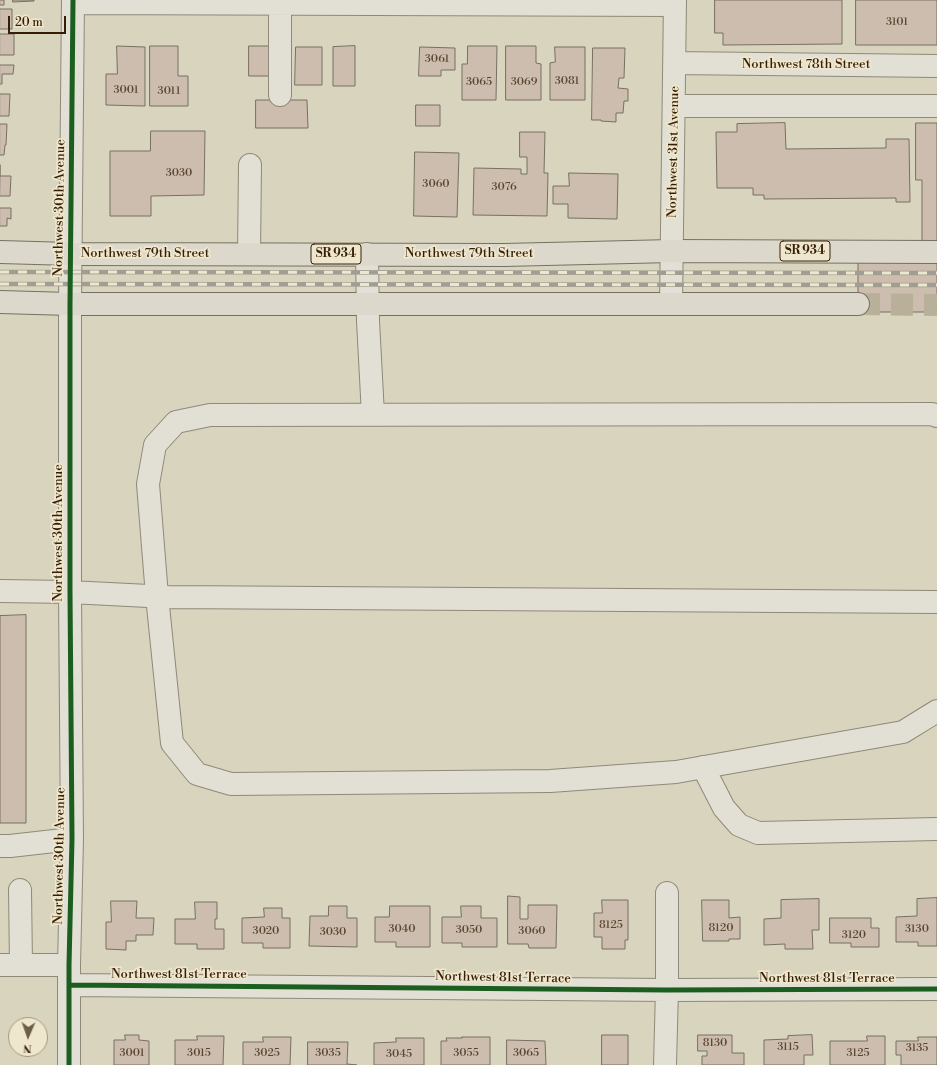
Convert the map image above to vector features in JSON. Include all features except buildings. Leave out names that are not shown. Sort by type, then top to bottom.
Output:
[{"type":"main road","name":"Northwest 79th Street","points":[[0,252],[70,254],[504,255],[672,251],[937,252]]},
{"type":"main road","points":[[0,302],[70,304],[368,305],[858,304]]},
{"type":"street","points":[[73,2],[280,4],[675,2]]},
{"type":"street","name":"Northwest 30th Avenue","points":[[69,1065],[72,839],[70,254],[73,2]]},
{"type":"street","name":"Northwest 31st Avenue","points":[[671,304],[675,2]]},
{"type":"street","points":[[280,4],[280,95]]},
{"type":"street","name":"Northwest 78th Street","points":[[675,63],[937,66]]},
{"type":"street","points":[[674,106],[937,106]]},
{"type":"street","points":[[249,254],[250,165]]},
{"type":"street","points":[[367,254],[373,415]]},
{"type":"street","points":[[937,416],[932,414],[210,415],[176,422],[155,445],[148,484],[157,596],[172,743],[197,774],[231,784],[550,781],[676,772],[903,732],[937,711]]},
{"type":"street","points":[[0,591],[70,592],[157,596],[937,602]]},
{"type":"street","points":[[703,767],[724,808],[739,825],[758,833],[937,829]]},
{"type":"street","points":[[0,846],[72,839]]},
{"type":"street","points":[[10,965],[20,890]]},
{"type":"street","points":[[665,1065],[667,893]]},
{"type":"street","name":"Northwest 81st Terrace","points":[[10,965],[69,975],[667,990],[937,989]]},
{"type":"tunnel","points":[[858,304],[937,305]]},
{"type":"railway","points":[[0,272],[937,273]]},
{"type":"railway","points":[[0,284],[937,285]]},
{"type":"cycle path","points":[[69,1065],[69,965],[72,839],[70,304],[73,0]]},
{"type":"cycle path","points":[[69,985],[667,990],[937,989]]}]
